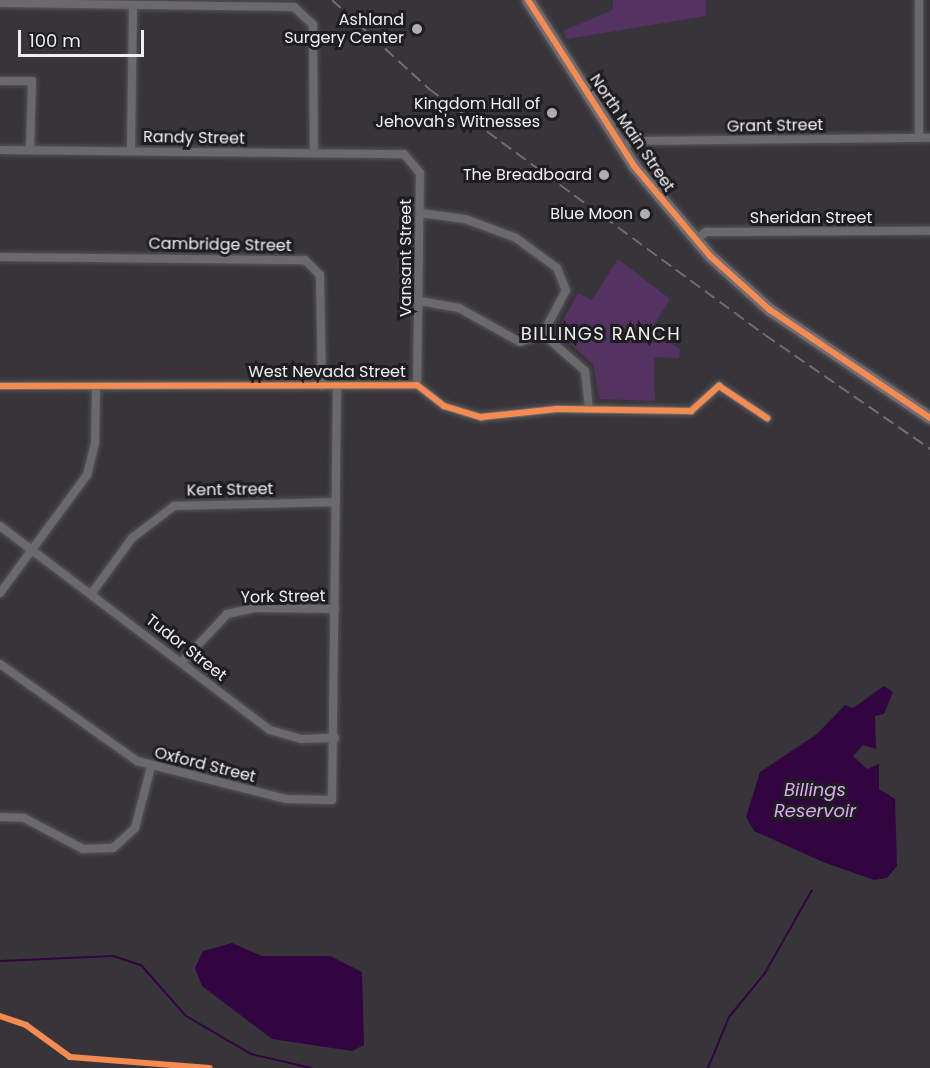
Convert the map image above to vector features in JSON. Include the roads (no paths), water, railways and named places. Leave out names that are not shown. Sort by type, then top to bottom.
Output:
[{"type":"main road","name":"North Main Street","points":[[528,0],[621,147],[695,240],[770,310],[930,418]]},
{"type":"street","points":[[919,0],[919,138]]},
{"type":"street","points":[[0,3],[133,6],[284,4],[303,12],[314,33],[314,153]]},
{"type":"street","points":[[130,150],[133,6]]},
{"type":"street","points":[[0,81],[32,81],[30,150]]},
{"type":"street","name":"Grant Street","points":[[621,147],[631,141],[930,138]]},
{"type":"street","name":"Randy Street","points":[[0,150],[314,153],[388,151]]},
{"type":"street","name":"Vansant Street","points":[[388,151],[404,154],[417,166],[420,213],[417,385]]},
{"type":"street","points":[[420,213],[465,219],[500,230],[557,268],[566,296],[543,334],[514,341],[459,308],[420,301]]},
{"type":"street","name":"Sheridan Street","points":[[695,240],[706,232],[930,231]]},
{"type":"street","name":"Cambridge Street","points":[[0,258],[305,260],[320,274],[322,386]]},
{"type":"street","points":[[543,334],[585,370],[589,408]]},
{"type":"street","name":"West Nevada Street","points":[[0,386],[417,385],[444,405],[481,417],[589,408],[691,411],[722,387],[767,418]]},
{"type":"street","points":[[335,738],[337,386]]},
{"type":"street","points":[[0,593],[87,475],[95,443],[96,387]]},
{"type":"street","name":"Kent Street","points":[[92,593],[136,534],[174,506],[336,502]]},
{"type":"street","name":"Tudor Street","points":[[0,526],[92,593],[270,730],[301,739],[335,738]]},
{"type":"street","name":"York Street","points":[[182,662],[216,622],[234,612],[335,609]]},
{"type":"street","name":"Oxford Street","points":[[0,664],[124,754],[151,767],[312,801],[332,800],[335,738]]},
{"type":"street","points":[[0,817],[24,818],[83,849],[113,848],[135,828],[151,767]]},
{"type":"water","name":"Billings Reservoir","points":[[884,686],[893,692],[884,714],[875,716],[876,749],[863,745],[853,756],[867,769],[879,764],[879,789],[895,799],[897,866],[887,878],[874,880],[823,862],[754,831],[746,817],[760,772],[817,734],[845,705],[853,708]]},
{"type":"water","points":[[232,943],[262,956],[330,956],[362,972],[364,1045],[352,1051],[272,1039],[202,986],[195,968],[203,951]]},
{"type":"waterway","points":[[708,1068],[729,1017],[765,973],[812,890]]},
{"type":"waterway","points":[[0,961],[113,956],[141,965],[186,1016],[251,1054],[311,1068]]},
{"type":"railway","points":[[332,0],[429,89],[765,335],[930,449]]},
{"type":"place","name":"Ashland Surgery Center","points":[[417,29]]},
{"type":"place","name":"Kingdom Hall of Jehovah's Witnesses","points":[[552,113]]},
{"type":"place","name":"The Breadboard","points":[[604,175]]},
{"type":"place","name":"Blue Moon","points":[[645,214]]},
{"type":"district","name":"BILLINGS RANCH","points":[[601,334]]}]
